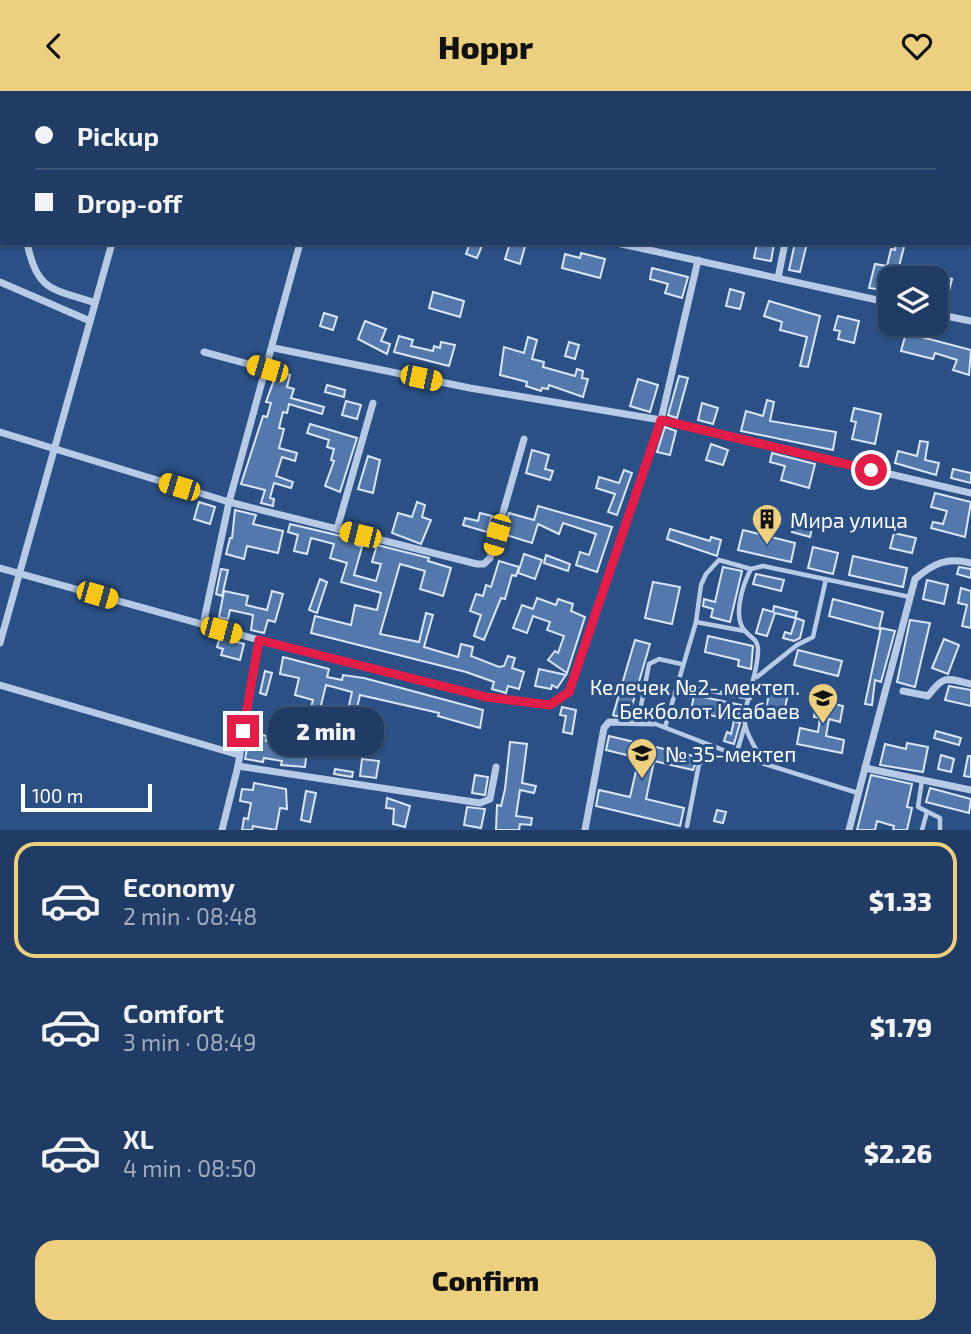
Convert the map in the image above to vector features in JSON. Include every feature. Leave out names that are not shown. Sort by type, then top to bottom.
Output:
[{"type":"street","points":[[0,643],[111,245]]},
{"type":"street","points":[[203,625],[229,502],[274,348],[300,245]]},
{"type":"street","points":[[627,245],[878,300]]},
{"type":"street","points":[[778,278],[785,245]]},
{"type":"street","points":[[28,247],[36,275],[43,284],[95,303]]},
{"type":"street","points":[[0,568],[259,640],[486,697],[550,705],[569,692],[661,420],[698,260]]},
{"type":"street","points":[[0,282],[90,321]]},
{"type":"street","points":[[948,316],[971,321]]},
{"type":"street","points":[[274,348],[470,389],[661,420],[971,493]]},
{"type":"street","points":[[204,352],[267,369]]},
{"type":"street","points":[[337,529],[373,403]]},
{"type":"street","points":[[0,432],[229,502],[484,564],[490,558],[524,439]]},
{"type":"street","points":[[849,830],[915,579],[931,566],[950,558],[971,563]]},
{"type":"street","points":[[222,830],[238,766],[259,640]]},
{"type":"street","points":[[903,691],[928,696],[935,683],[941,680],[971,684]]},
{"type":"street","points":[[0,685],[239,755]]},
{"type":"street","points":[[585,830],[604,728],[610,722],[653,723]]},
{"type":"street","points":[[238,766],[480,803],[490,799],[496,767]]},
{"type":"street","points":[[865,768],[971,790]]},
{"type":"lane","points":[[665,727],[681,664],[696,622],[701,585],[713,564],[725,560],[751,569],[763,566],[911,597]]},
{"type":"lane","points":[[736,755],[756,678],[757,643],[745,631],[739,615],[745,580],[751,569]]},
{"type":"lane","points":[[756,678],[797,645],[813,637],[826,579]]},
{"type":"lane","points":[[696,622],[745,631]]},
{"type":"lane","points":[[681,664],[659,659],[649,664],[641,706],[653,723],[736,755],[858,793]]},
{"type":"lane","points":[[676,685],[750,698]]},
{"type":"lane","points":[[745,725],[764,764]]},
{"type":"lane","points":[[687,826],[699,764],[710,757],[736,755]]},
{"type":"lane","points":[[922,780],[917,804],[940,818],[940,830]]},
{"type":"lane","points":[[922,830],[927,812]]},
{"type":"building","points":[[469,245],[482,245],[477,258],[466,254]]},
{"type":"building","points":[[509,245],[525,245],[520,264],[505,259]]},
{"type":"building","points":[[757,245],[774,245],[771,261],[754,258]]},
{"type":"building","points":[[795,245],[807,245],[800,272],[789,270]]},
{"type":"building","points":[[896,245],[904,245],[899,266],[887,266],[891,249],[895,250]]},
{"type":"building","points":[[581,253],[605,259],[600,278],[562,268],[565,254],[580,258]]},
{"type":"building","points":[[875,264],[887,266],[878,266],[878,289],[869,288]]},
{"type":"building","points":[[652,268],[688,277],[682,298],[665,293],[668,284],[650,279]]},
{"type":"building","points":[[948,278],[952,279],[948,295]]},
{"type":"building","points":[[730,289],[744,293],[740,309],[726,306]]},
{"type":"building","points":[[433,292],[464,301],[460,317],[429,308]]},
{"type":"building","points":[[769,301],[820,316],[808,367],[800,366],[807,337],[780,330],[782,322],[764,316]]},
{"type":"building","points":[[324,313],[337,317],[333,330],[320,326]]},
{"type":"building","points":[[838,316],[859,321],[854,343],[838,339],[840,331],[834,330]]},
{"type":"building","points":[[365,321],[386,329],[381,341],[390,344],[387,354],[358,339]]},
{"type":"building","points":[[399,336],[413,340],[411,346],[433,351],[434,346],[440,348],[441,342],[455,345],[449,366],[394,352]]},
{"type":"building","points":[[905,336],[917,336],[971,350],[969,375],[953,370],[957,360],[935,353],[933,359],[901,351]]},
{"type":"building","points":[[528,337],[537,340],[532,359],[544,362],[543,367],[575,376],[577,369],[583,371],[582,378],[588,379],[583,397],[549,385],[548,389],[542,388],[541,391],[526,386],[527,382],[500,375],[504,347],[524,353]]},
{"type":"building","points":[[569,342],[579,345],[575,359],[565,356]]},
{"type":"building","points":[[273,367],[290,375],[287,387],[294,389],[291,398],[324,407],[322,414],[289,404],[287,413],[283,412],[279,428],[284,429],[279,448],[297,453],[295,461],[282,457],[276,476],[293,482],[291,488],[274,483],[270,498],[274,499],[273,506],[261,503],[265,490],[241,484],[263,416],[267,417],[271,403],[266,402],[274,380],[269,378]]},
{"type":"building","points":[[679,376],[688,378],[677,418],[668,415]]},
{"type":"building","points":[[638,379],[658,385],[650,412],[630,406]]},
{"type":"building","points":[[327,385],[345,390],[344,397],[325,392]]},
{"type":"building","points":[[767,400],[774,402],[770,421],[836,432],[833,450],[741,431],[746,411],[763,416]]},
{"type":"building","points":[[346,401],[361,405],[357,419],[342,415]]},
{"type":"building","points":[[702,403],[718,408],[713,424],[698,420]]},
{"type":"building","points":[[854,408],[881,414],[875,444],[852,439],[856,422],[851,421]]},
{"type":"building","points":[[310,424],[357,438],[340,492],[325,486],[334,461],[331,460],[334,449],[327,447],[329,440],[307,433]]},
{"type":"building","points":[[665,427],[676,431],[670,455],[657,452]]},
{"type":"building","points":[[920,441],[928,442],[925,460],[939,463],[936,475],[895,463],[898,451],[917,456]]},
{"type":"building","points":[[711,444],[728,450],[723,465],[706,460]]},
{"type":"building","points":[[532,450],[549,455],[545,469],[553,471],[550,480],[526,473]]},
{"type":"building","points":[[772,453],[815,464],[809,488],[781,480],[785,466],[770,462]]},
{"type":"building","points":[[368,456],[380,460],[373,493],[358,489]]},
{"type":"building","points":[[953,469],[971,473],[971,483],[951,478]]},
{"type":"building","points":[[624,470],[632,473],[617,515],[608,512],[615,494],[596,488],[599,477],[619,483]]},
{"type":"building","points":[[935,493],[971,502],[965,537],[931,528],[933,522],[943,524],[947,511],[931,507]]},
{"type":"building","points":[[199,502],[215,507],[210,524],[194,519]]},
{"type":"building","points":[[417,502],[425,505],[422,517],[431,520],[421,544],[392,533],[398,513],[412,517]]},
{"type":"building","points":[[538,506],[612,527],[597,572],[576,565],[580,552],[589,555],[596,534],[563,523],[559,534],[538,524],[532,543],[503,534],[509,513],[534,520]]},
{"type":"building","points":[[235,510],[256,515],[253,524],[283,531],[278,553],[247,546],[244,559],[226,554],[232,538]]},
{"type":"building","points":[[480,513],[492,516],[487,532],[463,525],[465,518],[478,521]]},
{"type":"building","points":[[795,523],[812,528],[810,537],[792,532]]},
{"type":"building","points":[[290,524],[358,540],[356,545],[362,547],[354,575],[376,581],[381,564],[372,562],[377,545],[429,558],[428,561],[451,568],[443,596],[420,589],[425,571],[400,564],[380,634],[419,642],[426,613],[433,615],[424,647],[458,657],[461,644],[473,647],[471,656],[499,667],[504,666],[508,656],[515,658],[512,668],[524,672],[519,689],[508,686],[506,693],[492,689],[494,682],[466,672],[311,633],[315,616],[351,625],[355,605],[377,610],[381,593],[341,582],[347,563],[330,558],[334,544],[311,538],[307,554],[294,551],[298,535],[288,532]]},
{"type":"building","points":[[670,529],[710,541],[711,537],[721,540],[717,556],[667,539]]},
{"type":"building","name":"Мира улица","points":[[743,530],[795,543],[791,562],[738,550]]},
{"type":"building","points":[[894,533],[916,538],[912,553],[890,548]]},
{"type":"building","points":[[813,547],[838,553],[833,574],[808,568]]},
{"type":"building","points":[[524,554],[542,560],[535,579],[518,573]]},
{"type":"building","points":[[546,555],[570,564],[568,571],[544,563]]},
{"type":"building","points":[[853,556],[907,568],[903,587],[849,575]]},
{"type":"building","points":[[499,561],[519,567],[516,576],[512,575],[505,599],[501,598],[484,640],[474,636],[481,615],[470,611],[476,594],[483,596],[486,585],[491,587]]},
{"type":"building","points":[[723,567],[742,571],[730,622],[711,617],[713,609],[703,606],[704,599],[715,602]]},
{"type":"building","points":[[959,567],[971,569],[971,578],[957,574]]},
{"type":"building","points":[[221,569],[228,570],[222,596],[216,594]]},
{"type":"building","points":[[756,574],[784,580],[781,591],[753,584]]},
{"type":"building","points":[[320,579],[327,582],[317,613],[309,610]]},
{"type":"building","points":[[927,580],[948,585],[944,604],[923,599]]},
{"type":"building","points":[[653,582],[680,587],[672,624],[645,618]]},
{"type":"building","points":[[961,588],[971,591],[971,628],[962,626],[967,605],[958,603]]},
{"type":"building","points":[[224,591],[248,596],[246,605],[267,610],[272,591],[283,594],[275,622],[268,620],[264,633],[251,630],[253,615],[230,610],[228,619],[219,617]]},
{"type":"building","points":[[537,598],[556,605],[558,599],[573,604],[571,611],[585,617],[567,673],[548,660],[555,651],[558,653],[564,636],[547,630],[550,622],[533,616],[527,633],[513,628],[522,605],[533,609]]},
{"type":"building","points":[[833,599],[883,612],[879,629],[829,616]]},
{"type":"building","points":[[774,606],[797,612],[795,618],[775,613],[767,636],[756,633],[763,609],[773,612]]},
{"type":"building","points":[[796,618],[804,621],[800,638],[794,641],[783,638],[785,632],[791,634]]},
{"type":"building","points":[[910,620],[930,623],[915,687],[897,682]]},
{"type":"building","points":[[881,628],[895,631],[881,682],[875,680],[872,705],[865,704]]},
{"type":"building","points":[[708,636],[753,646],[751,669],[738,666],[739,660],[705,652]]},
{"type":"building","points":[[220,637],[244,644],[240,660],[221,655],[223,649],[217,647]]},
{"type":"building","points":[[944,639],[959,645],[948,674],[932,668]]},
{"type":"building","points":[[635,640],[650,644],[629,716],[615,716],[613,715]]},
{"type":"building","points":[[798,650],[842,661],[838,676],[794,665]]},
{"type":"building","points":[[283,657],[329,669],[327,677],[342,680],[343,675],[364,678],[483,710],[480,728],[438,716],[439,713],[360,695],[354,720],[346,718],[352,692],[326,685],[319,713],[310,711],[313,700],[295,695],[299,678],[280,674]]},
{"type":"building","points":[[539,669],[566,675],[557,688],[552,685],[551,689],[535,686]]},
{"type":"building","points":[[265,671],[272,673],[266,695],[260,693]]},
{"type":"building","points":[[771,686],[789,690],[783,716],[765,712]]},
{"type":"building","points":[[949,686],[971,690],[971,706],[945,700]]},
{"type":"building","points":[[694,695],[741,705],[737,721],[691,711]]},
{"type":"building","name":"Келечек №2- мектеп. Бекболот Исабаев","points":[[817,700],[843,706],[840,722],[829,719],[826,736],[844,740],[842,753],[797,744],[800,728],[818,732],[820,718],[814,717]]},
{"type":"building","points":[[562,707],[576,710],[572,734],[563,732],[566,716],[560,715]]},
{"type":"building","points":[[734,721],[740,723],[734,744],[724,741],[727,732],[731,734]]},
{"type":"building","points":[[285,730],[309,732],[305,767],[281,765],[282,761],[264,758],[263,762],[245,759],[250,733],[267,736],[266,741],[283,743]]},
{"type":"building","points":[[936,731],[961,738],[959,745],[934,738]]},
{"type":"building","name":"№ 35-мектеп","points":[[609,736],[698,757],[693,770],[654,761],[646,799],[684,808],[680,826],[596,806],[599,790],[630,797],[639,758],[606,750]]},
{"type":"building","points":[[510,742],[527,744],[522,783],[536,786],[534,793],[520,790],[516,816],[532,818],[531,825],[520,824],[519,830],[496,830],[497,805],[501,806],[505,789]]},
{"type":"building","points":[[907,743],[928,747],[923,772],[880,765],[885,744],[906,749]]},
{"type":"building","points":[[941,755],[954,759],[951,772],[938,769]]},
{"type":"building","points":[[968,756],[971,756],[971,777],[964,776]]},
{"type":"building","points":[[362,759],[379,761],[376,778],[360,776]]},
{"type":"building","points":[[335,769],[353,772],[352,777],[334,774]]},
{"type":"building","points":[[475,775],[488,777],[485,795],[472,793]]},
{"type":"building","points":[[871,775],[912,784],[907,807],[912,808],[907,830],[893,830],[894,826],[877,821],[875,830],[857,830]]},
{"type":"building","points":[[254,783],[286,789],[287,809],[280,808],[276,830],[253,826],[252,830],[242,830],[244,818],[248,819],[251,803],[240,801],[242,789],[253,790]]},
{"type":"building","points":[[930,788],[971,799],[969,813],[926,802]]},
{"type":"building","points":[[306,791],[316,793],[310,822],[301,820]]},
{"type":"building","points":[[387,798],[410,806],[405,827],[393,824],[394,809],[386,808]]},
{"type":"building","points":[[467,807],[485,809],[481,828],[464,825]]},
{"type":"building","points":[[717,810],[726,812],[723,823],[714,821]]},
{"type":"place","name":"Мира улица","points":[[767,546]]},
{"type":"place","name":"Келечек №2- мектеп. Бекболот Исабаев","points":[[823,725]]},
{"type":"place","name":"№ 35-мектеп","points":[[642,780]]},
{"type":"route","points":[[243,731],[259,640],[486,697],[550,705],[561,699],[569,692],[661,420],[871,470]]}]
